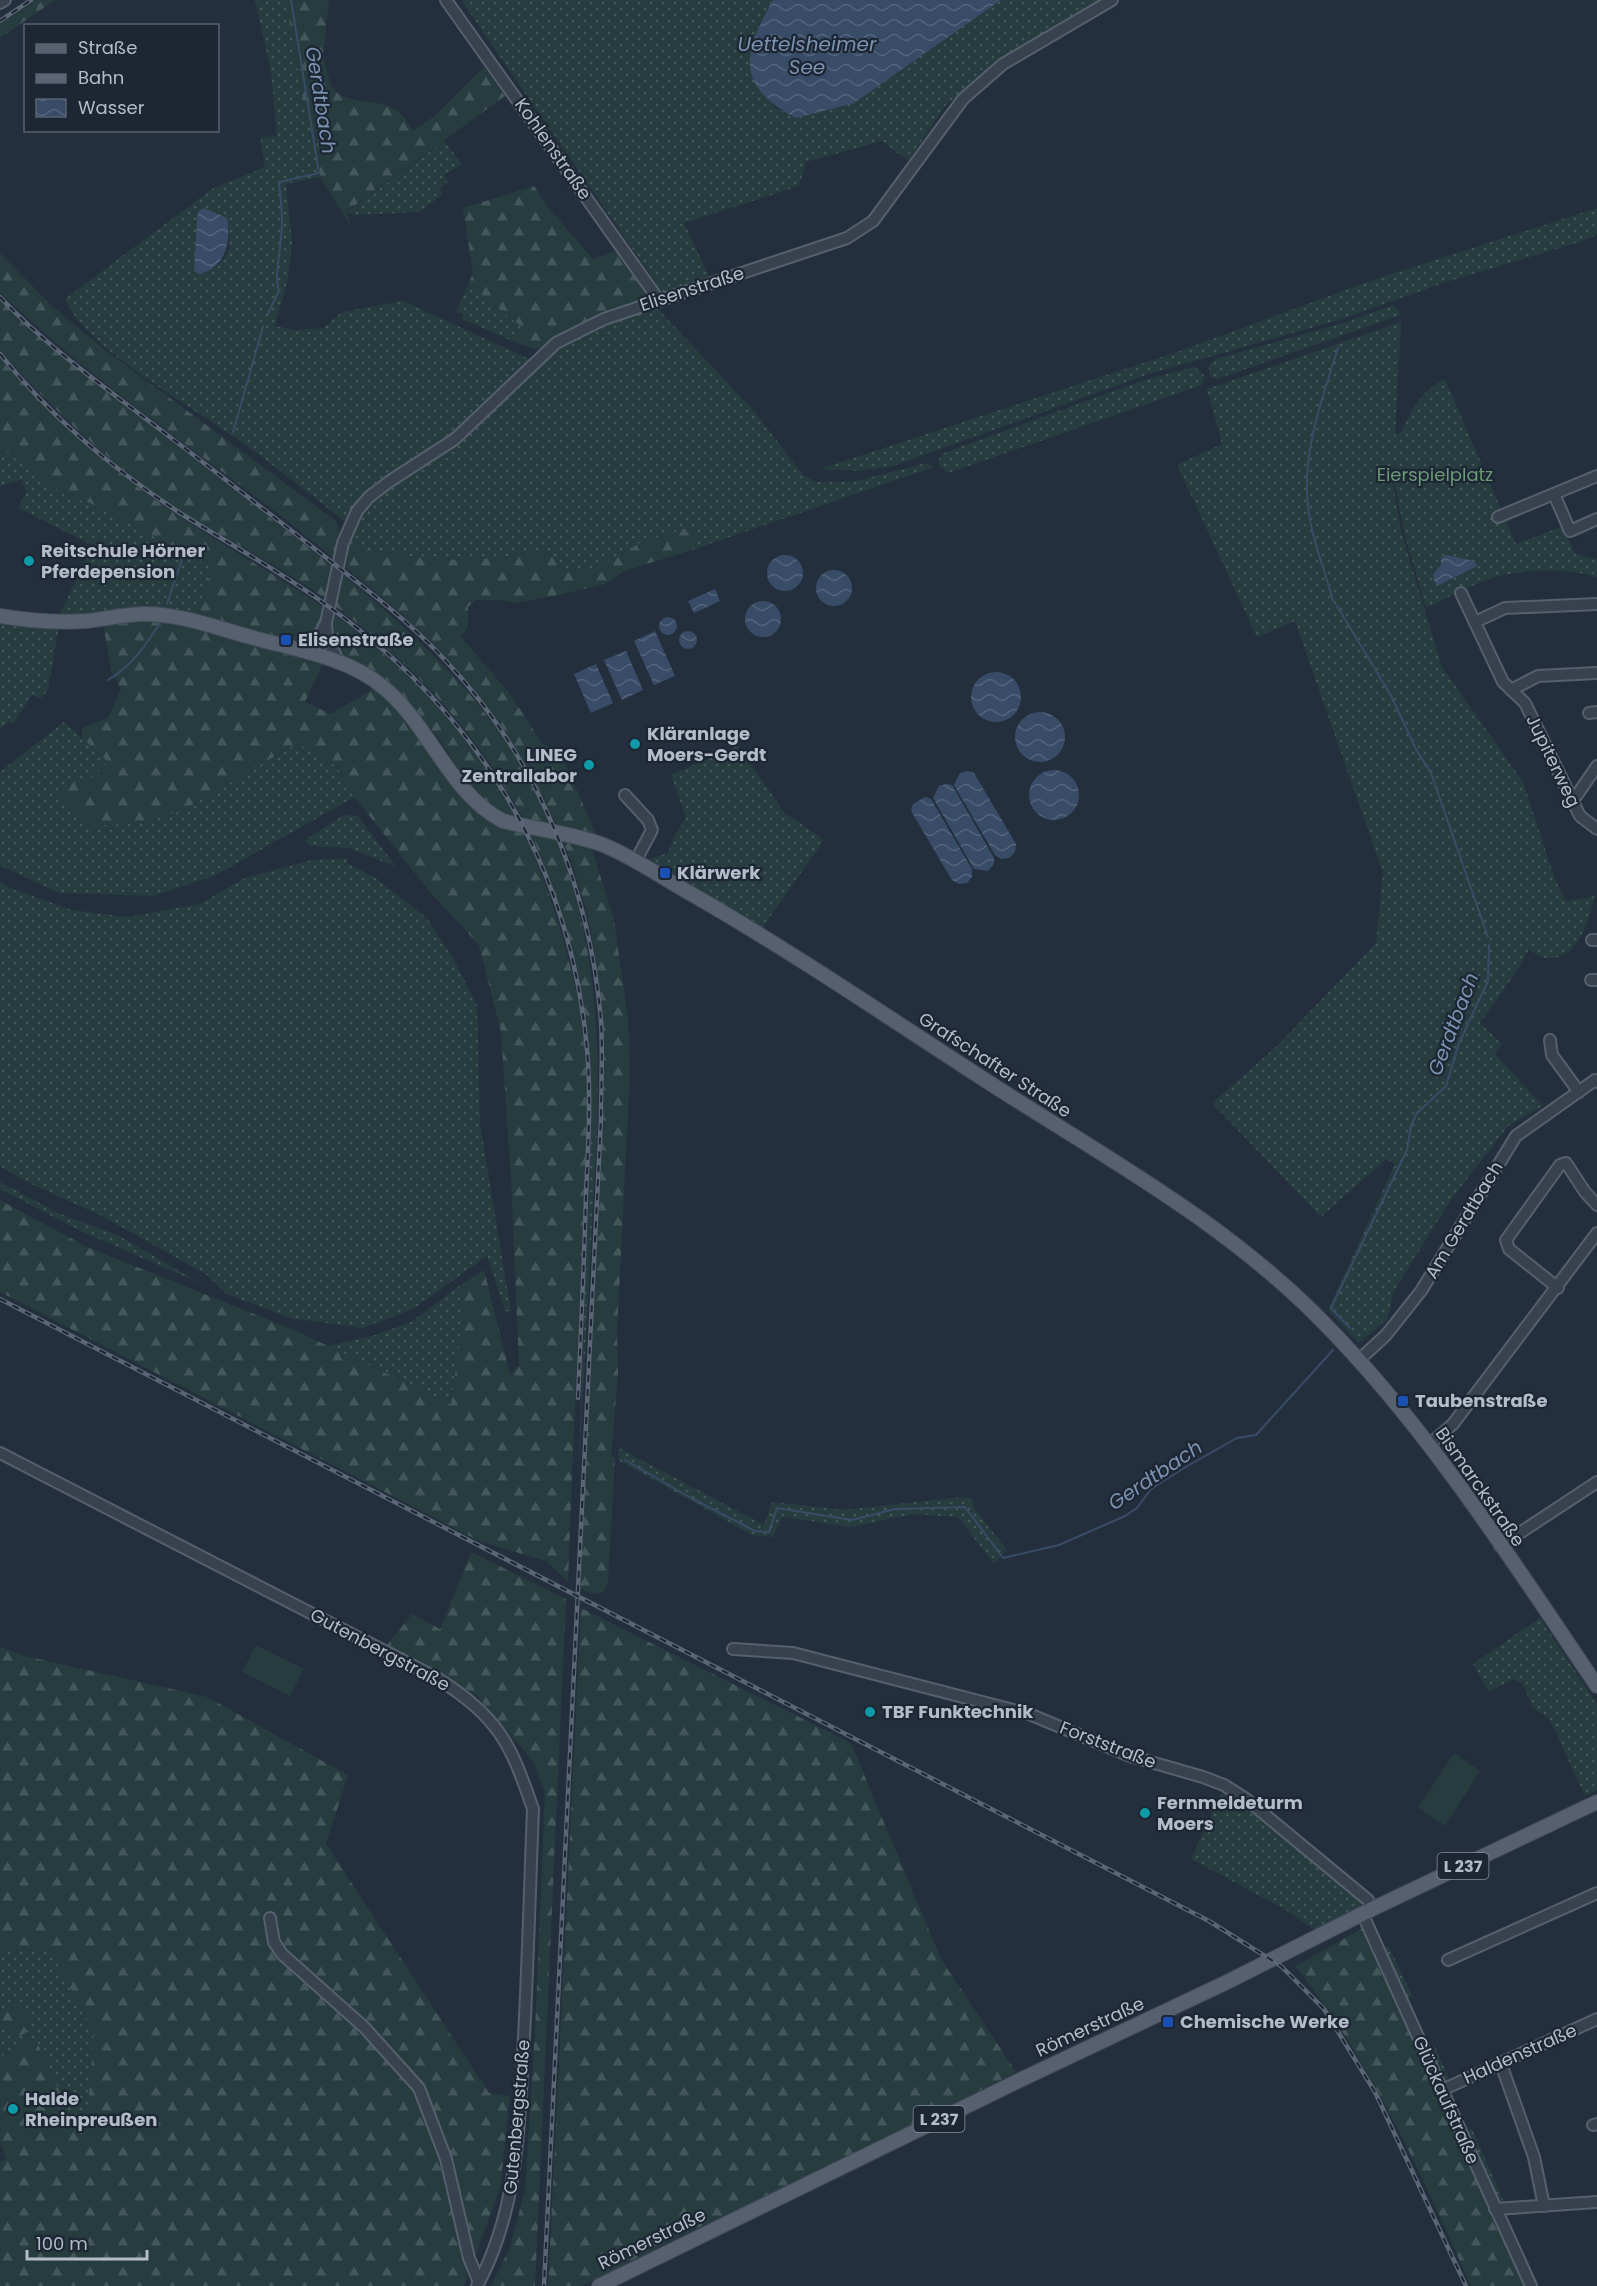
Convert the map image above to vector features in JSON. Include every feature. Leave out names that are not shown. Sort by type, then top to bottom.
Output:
[{"type":"main road","name":"Grafschafter Straße","points":[[0,616],[57,622],[142,614],[172,616],[310,652],[368,677],[403,705],[422,728],[472,800],[493,816],[503,821],[602,845],[770,940],[1011,1097],[1178,1201],[1263,1266],[1321,1320]]},
{"type":"main road","name":"Bismarckstraße","points":[[1321,1320],[1359,1360],[1429,1445],[1595,1680]]},
{"type":"main road","name":"Römerstraße","points":[[599,2286],[1020,2080],[1225,1983],[1367,1911],[1597,1802]]},
{"type":"street","points":[[0,3],[5,0]]},
{"type":"street","name":"Kohlenstraße","points":[[446,0],[658,299]]},
{"type":"street","name":"Elisenstraße","points":[[310,652],[326,623],[348,527],[357,511],[369,497],[455,439],[556,343],[604,319],[658,299],[847,238],[862,230],[873,221],[963,99],[1003,64],[1112,0]]},
{"type":"street","points":[[1498,516],[1597,476]]},
{"type":"street","points":[[1554,494],[1570,531],[1597,519]]},
{"type":"street","name":"Jupiterweg","points":[[1461,592],[1503,682],[1526,703],[1580,816],[1597,829]]},
{"type":"street","points":[[1475,622],[1505,608],[1597,604]]},
{"type":"street","name":"Elisenstraße","points":[[326,623],[327,637],[339,663]]},
{"type":"street","points":[[1511,690],[1538,676],[1597,673]]},
{"type":"street","points":[[1571,800],[1597,766]]},
{"type":"street","points":[[625,795],[648,820],[652,830],[635,862]]},
{"type":"street","points":[[1550,1040],[1552,1055],[1579,1092]]},
{"type":"street","name":"Am Gerdtbach","points":[[1359,1360],[1386,1335],[1421,1291],[1516,1136],[1595,1080],[1597,1082]]},
{"type":"street","points":[[1558,1288],[1509,1249],[1506,1240],[1560,1165],[1566,1163],[1585,1192],[1597,1205]]},
{"type":"street","points":[[1429,1445],[1453,1424],[1558,1288],[1597,1233]]},
{"type":"street","name":"Gutenbergstraße","points":[[0,1453],[437,1678],[493,1722],[507,1743],[526,1783],[533,1809],[527,1985],[514,2181],[497,2241],[478,2284]]},
{"type":"street","points":[[1500,1546],[1597,1482]]},
{"type":"street","name":"Forststraße","points":[[733,1648],[793,1653],[1029,1714],[1130,1756],[1224,1785],[1246,1799],[1351,1885],[1368,1900],[1367,1911]]},
{"type":"street","points":[[1448,1960],[1597,1893]]},
{"type":"street","name":"Glückaufstraße","points":[[1367,1911],[1442,2090],[1531,2286]]},
{"type":"street","points":[[270,1918],[274,1942],[282,1954],[364,2027],[419,2088],[446,2159],[469,2258],[478,2284]]},
{"type":"street","name":"Haldenstraße","points":[[1442,2090],[1597,2019]]},
{"type":"street","points":[[1501,2064],[1534,2157],[1544,2206]]},
{"type":"street","points":[[1495,2209],[1597,2202]]},
{"type":"green space","points":[[35,0],[55,0],[0,38],[0,24]]},
{"type":"green space","points":[[255,0],[286,0],[302,95],[319,155],[320,177],[286,184],[292,241],[288,279],[275,326],[295,330],[323,328],[342,312],[403,301],[538,363],[545,356],[601,324],[655,306],[754,411],[803,475],[816,482],[856,481],[926,463],[934,467],[692,550],[697,537],[640,543],[603,564],[579,572],[564,568],[545,550],[496,558],[438,560],[348,547],[354,528],[242,442],[117,357],[76,318],[65,299],[212,189],[265,167],[260,137],[277,136],[271,72]],"holes":[[[204,208],[216,215],[229,234],[229,244],[220,263],[211,270],[199,274],[194,271],[199,210]]]},
{"type":"green space","points":[[286,0],[329,0],[323,55],[331,87],[347,97],[386,105],[394,109],[413,131],[436,115],[484,67],[505,96],[346,212],[352,228],[320,177],[319,155],[302,95]]},
{"type":"green space","points":[[461,0],[773,0],[759,24],[759,89],[775,107],[796,118],[1001,0],[1100,0],[996,62],[945,106],[908,161],[882,141],[806,162],[799,186],[684,223],[709,276],[663,293]]},
{"type":"green space","points":[[444,141],[462,164],[444,175],[448,182],[439,189],[443,194],[419,212],[356,215],[346,213]]},
{"type":"green space","points":[[534,186],[548,207],[593,259],[617,250],[646,290],[643,299],[583,323],[543,348],[535,349],[517,343],[523,328],[476,290],[467,287],[473,273],[463,208]]},
{"type":"green space","points":[[1597,208],[1597,235],[1576,243],[1443,283],[1342,319],[1149,374],[893,466],[859,471],[820,469],[1177,352],[1373,280]]},
{"type":"green space","points":[[0,253],[50,304],[100,346],[337,522],[341,540],[336,560],[123,397],[40,329],[0,292]]},
{"type":"green space","points":[[467,287],[476,290],[523,328],[517,343],[462,319],[463,314],[456,312]]},
{"type":"green space","points":[[0,300],[78,369],[335,568],[328,601],[158,496],[86,438],[0,350]]},
{"type":"green space","points":[[1393,305],[1400,313],[1398,316],[1217,379],[1210,377],[1209,365],[1216,359],[1346,322]]},
{"type":"green space","name":"Eierspielplatz","points":[[1401,322],[1395,435],[1402,432],[1409,415],[1424,394],[1445,379],[1516,544],[1563,526],[1575,554],[1597,559],[1597,577],[1561,571],[1536,571],[1499,576],[1426,608],[1404,532],[1394,479],[1394,456],[1392,478],[1401,531],[1442,667],[1523,782],[1555,879],[1566,901],[1595,896],[1585,927],[1574,946],[1567,953],[1546,958],[1529,949],[1519,968],[1480,1023],[1502,1044],[1495,1054],[1543,1106],[1509,1125],[1450,1201],[1394,1291],[1387,1319],[1359,1343],[1328,1310],[1395,1164],[1386,1159],[1321,1217],[1212,1103],[1277,1046],[1376,943],[1383,873],[1295,621],[1257,637],[1177,465],[1222,444],[1207,389]]},
{"type":"green space","points":[[0,358],[52,414],[130,481],[194,525],[326,609],[324,620],[316,636],[302,645],[198,617],[212,567],[90,503],[66,496],[9,454],[0,446]]},
{"type":"green space","points":[[1195,367],[1204,375],[1202,385],[948,473],[939,465],[939,459],[944,453],[1144,380]]},
{"type":"green space","points":[[0,446],[66,496],[90,503],[212,567],[198,617],[160,607],[58,618],[92,545],[18,508],[26,492],[21,480],[0,486]]},
{"type":"green space","points":[[683,529],[694,529],[697,537],[692,550],[624,571],[605,584],[515,603],[501,600],[476,600],[468,607],[468,627],[461,637],[510,694],[542,743],[561,754],[597,836],[557,827],[537,785],[515,748],[467,682],[411,623],[342,565],[348,547],[438,560],[496,558],[545,550],[564,568],[579,572],[603,564],[640,543]]},
{"type":"green space","points":[[340,572],[403,627],[462,685],[512,751],[533,787],[551,826],[524,820],[485,756],[464,728],[417,676],[334,605]]},
{"type":"green space","points":[[332,613],[387,657],[436,705],[480,759],[517,818],[502,815],[472,790],[438,737],[388,683],[341,657],[330,635]]},
{"type":"green space","points":[[136,619],[192,626],[323,663],[305,702],[331,714],[375,688],[393,702],[474,809],[494,823],[523,831],[528,839],[554,908],[568,955],[582,1027],[587,1082],[586,1166],[568,1582],[546,1561],[479,1541],[0,1292],[0,1200],[87,1247],[294,1330],[451,1404],[463,1318],[459,1286],[484,1270],[510,1374],[519,1366],[511,1178],[501,1032],[479,945],[429,891],[341,780],[339,768],[297,743],[182,811],[137,823],[91,826],[57,796],[59,785],[89,781],[108,762],[82,738],[82,728],[108,718],[121,689],[111,670],[103,623]]},
{"type":"green space","points":[[0,620],[59,626],[48,690],[41,698],[32,695],[13,724],[8,722],[0,730]]},
{"type":"green space","points":[[64,722],[108,762],[89,781],[182,811],[297,743],[339,768],[341,780],[355,797],[214,876],[153,896],[58,893],[0,865],[0,772]]},
{"type":"green space","points":[[738,746],[784,812],[824,840],[763,927],[647,860],[668,853],[673,838],[686,818],[671,775]]},
{"type":"green space","points":[[344,815],[358,816],[396,867],[349,848],[310,846],[305,840]]},
{"type":"green space","points":[[530,832],[555,838],[579,909],[587,946],[596,1019],[597,1132],[591,1132],[584,1016],[569,941],[558,904]]},
{"type":"green space","points":[[562,839],[591,846],[614,920],[628,1019],[630,1071],[617,1334],[618,1373],[611,1456],[615,1458],[608,1583],[603,1592],[592,1594],[580,1588],[604,1101],[603,1034],[597,968],[591,935],[584,902]]},
{"type":"green space","points":[[346,858],[348,864],[374,877],[427,918],[454,960],[477,1005],[480,1123],[511,1312],[505,1311],[487,1256],[413,1309],[363,1328],[290,1318],[227,1294],[207,1275],[102,1216],[25,1181],[0,1166],[0,881],[10,888],[72,910],[127,917],[200,904],[245,878],[312,860]]},
{"type":"green space","points":[[591,1132],[597,1132],[579,1466],[580,1425]]},
{"type":"green space","points":[[0,1182],[58,1213],[119,1236],[202,1284],[83,1232],[0,1189]]},
{"type":"green space","points":[[459,1286],[463,1318],[451,1404],[328,1346],[372,1336],[411,1322]]},
{"type":"green space","points":[[619,1448],[764,1525],[772,1502],[844,1510],[962,1497],[972,1499],[974,1508],[1007,1550],[994,1564],[958,1517],[913,1514],[851,1527],[782,1517],[773,1537],[752,1535],[618,1460]]},
{"type":"green space","points":[[471,1552],[566,1599],[535,2286],[491,2286],[510,2247],[525,2190],[535,2032],[545,1791],[533,1761],[476,1695],[387,1645],[412,1614],[440,1629]]},
{"type":"green space","points":[[581,1608],[851,1743],[941,1959],[1016,2072],[762,2200],[684,2234],[582,2286],[548,2286]]},
{"type":"green space","points":[[1540,1618],[1597,1704],[1597,1790],[1585,1796],[1550,1720],[1533,1708],[1523,1684],[1513,1679],[1489,1692],[1473,1664]]},
{"type":"green space","points":[[256,1645],[304,1669],[290,1696],[242,1672]]},
{"type":"green space","name":"Halde Rheinpreußen","points":[[0,1647],[25,1656],[207,1697],[348,1775],[326,1844],[489,2093],[510,2096],[500,2189],[464,2286],[0,2286],[0,2162],[6,2159],[0,2141],[0,2057],[35,2038],[85,2146],[94,2032],[49,1948],[0,1949]]},
{"type":"green space","points":[[1454,1753],[1480,1771],[1445,1826],[1418,1808]]},
{"type":"green space","points":[[1223,1791],[1244,1803],[1364,1903],[1363,1906],[1317,1931],[1284,1909],[1191,1859]]},
{"type":"green space","points":[[1365,1927],[1528,2286],[1471,2286],[1414,2161],[1371,2080],[1323,2003],[1295,1966]]},
{"type":"green space","points":[[1388,1945],[1413,1997],[1405,2000],[1383,1951]]},
{"type":"green space","points":[[49,1947],[94,2032],[85,2148],[35,2038],[0,2057],[0,1949]]},
{"type":"green space","points":[[16,2006],[26,2011],[31,2021],[26,2031],[16,2036],[6,2031],[1,2021],[6,2011]]},
{"type":"green space","points":[[1435,2046],[1450,2081],[1447,2083],[1442,2081],[1427,2049]]},
{"type":"green space","points":[[1472,2129],[1503,2204],[1498,2202],[1464,2131]]},
{"type":"water","name":"Uettelsheimer See","points":[[773,0],[1001,0],[854,103],[796,118],[776,106],[762,93],[754,80],[750,66],[755,36]]},
{"type":"water","points":[[204,208],[227,218],[228,236],[225,253],[221,260],[208,271],[199,274],[194,271],[197,217],[199,210]]},
{"type":"water","points":[[785,555],[798,560],[803,573],[798,586],[785,591],[772,586],[767,573],[772,560]]},
{"type":"water","points":[[1447,555],[1474,561],[1477,566],[1439,585],[1435,583],[1433,574],[1441,565],[1441,558]]},
{"type":"water","points":[[834,570],[847,575],[852,588],[847,601],[834,606],[821,601],[816,588],[821,575]]},
{"type":"water","points":[[715,589],[720,601],[694,613],[688,601]]},
{"type":"water","points":[[763,601],[776,606],[781,619],[776,632],[763,637],[750,632],[745,619],[750,606]]},
{"type":"water","points":[[668,617],[676,622],[677,626],[672,634],[668,635],[660,630],[659,626],[664,618]]},
{"type":"water","points":[[655,631],[675,676],[654,685],[634,641]]},
{"type":"water","points":[[684,631],[692,631],[697,636],[695,647],[684,649],[679,644],[679,636]]},
{"type":"water","points":[[626,651],[643,690],[622,700],[604,660]]},
{"type":"water","points":[[596,664],[613,703],[591,713],[574,674]]},
{"type":"water","points":[[996,672],[1010,676],[1017,683],[1021,697],[1017,711],[1010,718],[996,722],[982,718],[975,711],[971,697],[975,683],[982,676]]},
{"type":"water","points":[[1040,712],[1054,716],[1061,723],[1065,737],[1061,751],[1054,758],[1040,762],[1026,758],[1019,751],[1015,737],[1019,723],[1026,716]]},
{"type":"water","points":[[1054,770],[1068,774],[1075,781],[1079,795],[1075,809],[1068,816],[1054,820],[1040,816],[1033,809],[1029,795],[1033,781],[1040,774]]},
{"type":"water","points":[[967,771],[974,773],[1016,844],[1015,852],[1009,858],[1001,859],[995,855],[954,785],[960,773]]},
{"type":"water","points":[[952,785],[994,858],[994,864],[988,871],[974,869],[933,798],[939,786]]},
{"type":"water","points":[[925,797],[931,799],[972,869],[972,877],[967,883],[959,884],[952,880],[911,811],[913,804]]},
{"type":"waterway","name":"Gerdtbach","points":[[268,313],[279,291],[277,276],[282,220],[279,182],[319,173],[291,0]]},
{"type":"waterway","name":"Gerdtbach","points":[[233,432],[263,327]]},
{"type":"waterway","name":"Gerdtbach","points":[[1333,601],[1312,530],[1307,486],[1315,425],[1338,348]]},
{"type":"waterway","name":"Gerdtbach","points":[[167,604],[183,556]]},
{"type":"waterway","name":"Gerdtbach","points":[[1337,606],[1390,694],[1417,751],[1431,773],[1488,937]]},
{"type":"waterway","name":"Gerdtbach","points":[[108,680],[131,662],[160,623]]},
{"type":"waterway","name":"Gerdtbach","points":[[1350,1328],[1331,1308],[1407,1150],[1411,1126],[1417,1113],[1446,1086],[1459,1043],[1488,981],[1489,945]]},
{"type":"waterway","name":"Gerdtbach","points":[[625,1460],[755,1531],[769,1532],[777,1508],[852,1520],[895,1509],[965,1507],[1003,1558],[1059,1545],[1125,1516],[1137,1508],[1151,1489],[1184,1468],[1237,1438],[1256,1435],[1333,1350]]},
{"type":"railway","points":[[0,21],[31,0]]},
{"type":"railway","points":[[0,297],[80,369],[383,603],[446,661],[479,699],[533,783],[554,828],[585,922],[595,971],[601,1021],[601,1118],[544,2286]]},
{"type":"railway","points":[[0,354],[40,399],[84,441],[131,479],[180,513],[318,599],[373,641],[422,686],[465,736],[502,789],[533,847],[558,908],[575,972],[586,1040],[589,1118],[578,1398]]},
{"type":"railway","points":[[0,1299],[1209,1921],[1281,1966],[1324,2009],[1375,2092],[1466,2286]]},
{"type":"place","name":"Reitschule Hörner Pferdepension","points":[[29,561]]},
{"type":"place","name":"Elisenstraße","points":[[286,640]]},
{"type":"place","name":"Kläranlage Moers-Gerdt","points":[[635,744]]},
{"type":"place","name":"LINEG Zentrallabor","points":[[589,765]]},
{"type":"place","name":"Klärwerk","points":[[665,873]]},
{"type":"place","name":"Taubenstraße","points":[[1403,1401]]},
{"type":"place","name":"TBF Funktechnik","points":[[870,1712]]},
{"type":"place","name":"Fernmeldeturm Moers","points":[[1145,1813]]},
{"type":"place","name":"Chemische Werke","points":[[1168,2022]]},
{"type":"place","name":"Halde Rheinpreußen","points":[[13,2109]]}]
